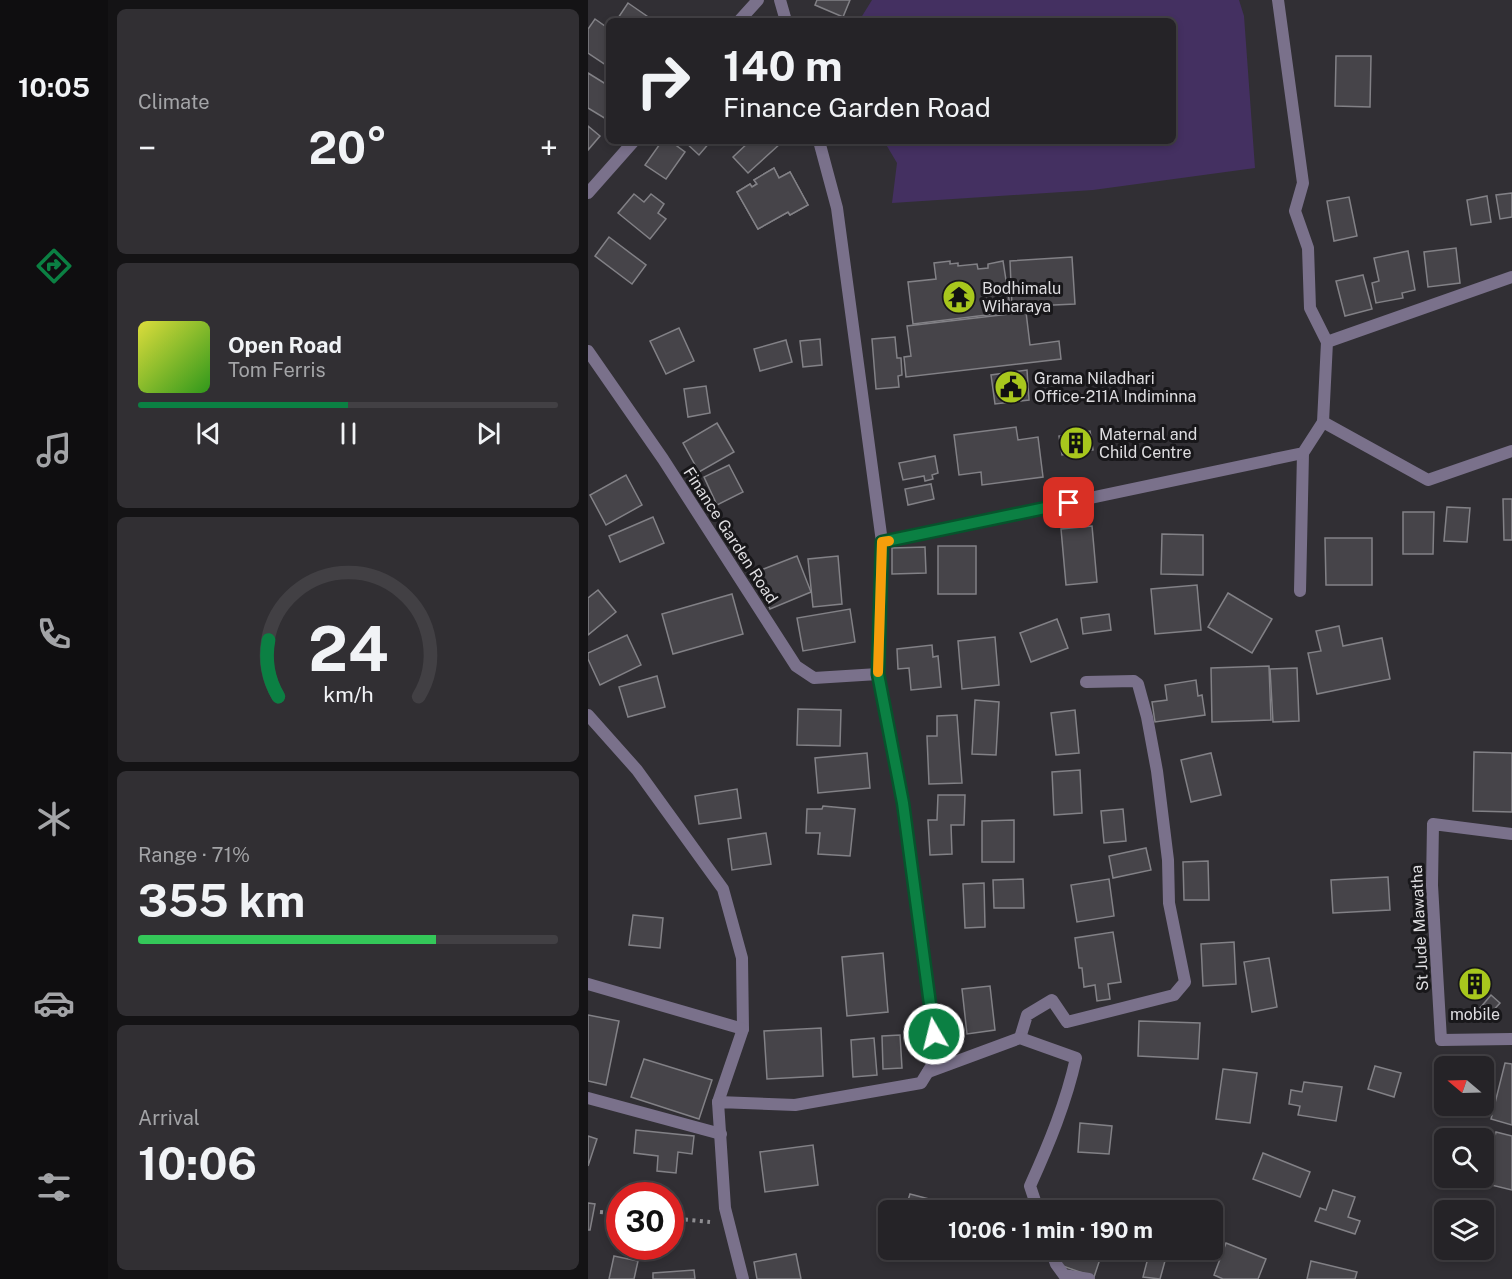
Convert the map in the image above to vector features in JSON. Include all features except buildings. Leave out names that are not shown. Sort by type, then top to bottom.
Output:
[{"type":"street","points":[[742,18],[758,0]]},
{"type":"street","points":[[780,0],[785,18]]},
{"type":"street","points":[[1278,0],[1303,183],[1295,210],[1308,248],[1310,308],[1327,342],[1323,422],[1303,453],[1300,591]]},
{"type":"street","points":[[588,193],[631,144]]},
{"type":"street","points":[[718,1102],[795,1105],[921,1083],[937,1057],[903,803],[878,674],[882,542],[837,208],[820,144]]},
{"type":"street","points":[[1327,342],[1512,277]]},
{"type":"street","name":"Finance Garden Road","points":[[588,351],[663,459],[796,666],[814,678],[878,674]]},
{"type":"street","points":[[1323,422],[1428,480],[1512,451]]},
{"type":"street","points":[[882,542],[1303,453]]},
{"type":"street","points":[[1020,1038],[1027,1015],[1052,1000],[1066,1022],[1174,995],[1185,982],[1169,903],[1168,860],[1157,771],[1138,684],[1134,681],[1086,682]]},
{"type":"street","points":[[588,715],[637,770],[723,889],[742,958],[743,1029],[718,1102],[725,1208],[743,1279]]},
{"type":"street","name":"St Jude Mawatha","points":[[1512,834],[1433,824],[1432,885],[1441,1040],[1512,1039]]},
{"type":"street","points":[[588,984],[743,1029]]},
{"type":"street","points":[[928,1072],[1020,1038],[1076,1058],[1067,1097],[1030,1186],[1035,1200]]},
{"type":"street","points":[[588,1098],[721,1134]]},
{"type":"street","points":[[1055,1260],[1064,1275],[1089,1279]]},
{"type":"path","points":[[600,1212],[606,1213]]},
{"type":"path","points":[[684,1219],[729,1223]]},
{"type":"shaded area","points":[[872,0],[1239,0],[1244,16],[1255,168],[1093,190],[892,203],[897,163],[886,144],[1176,144],[1176,18],[861,18]]},
{"type":"slow traffic","points":[[878,672],[882,542],[889,541]]},
{"type":"place","name":"Bodhimalu Wiharaya","points":[[959,297]]},
{"type":"place","name":"Grama Niladhari Office-211A Indiminna","points":[[1011,387]]},
{"type":"place","name":"Maternal and Child Centre","points":[[1076,443]]},
{"type":"place","name":"mobile","points":[[1475,984]]},
{"type":"route","points":[[934,1034],[903,803],[878,674],[882,542],[1069,503]]}]
